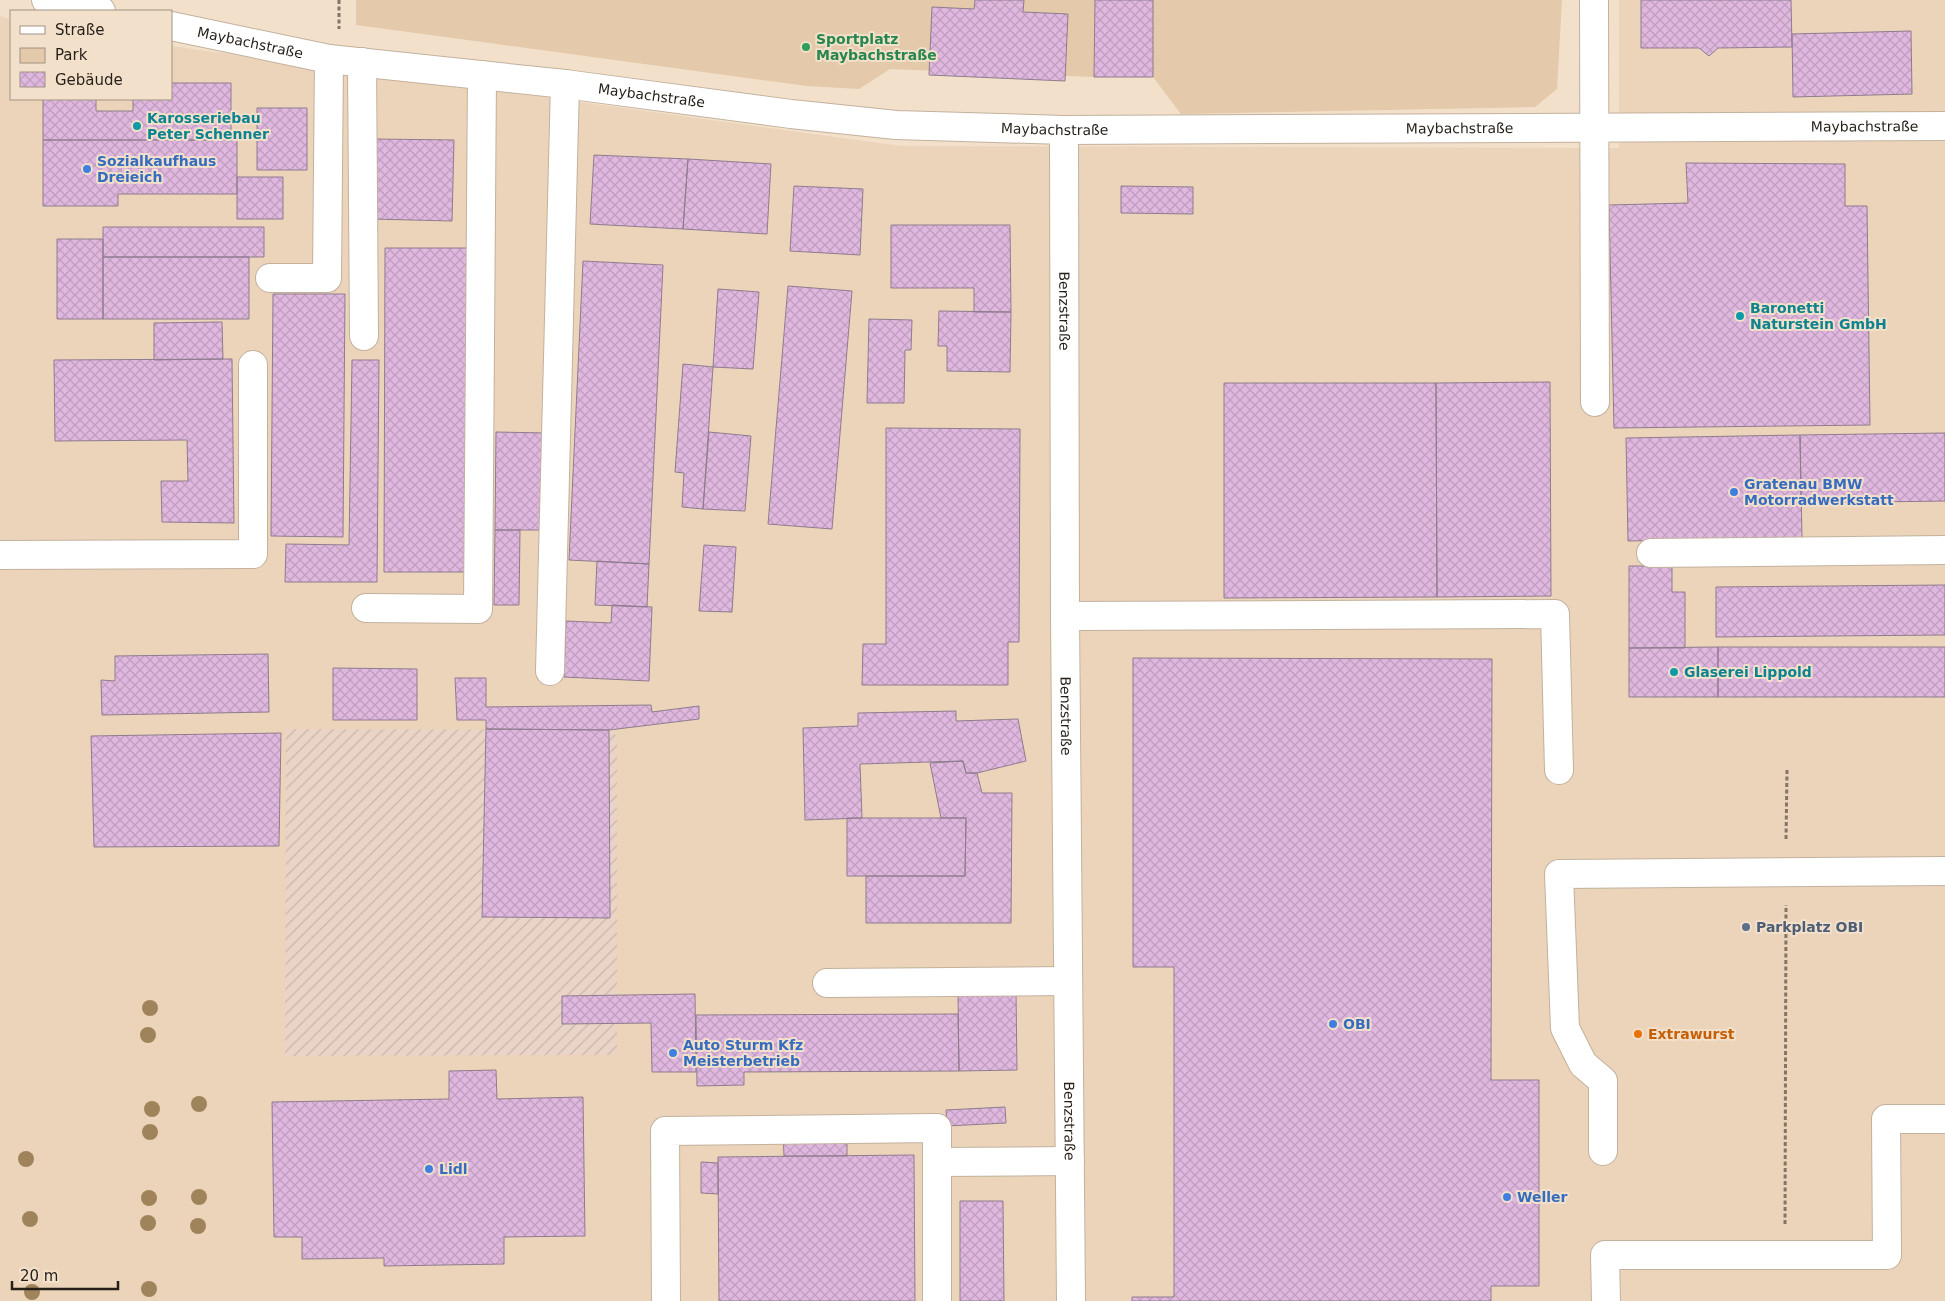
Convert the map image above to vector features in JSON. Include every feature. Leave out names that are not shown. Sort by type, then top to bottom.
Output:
[{"type":"street","points":[[46,0],[96,10]]},
{"type":"street","points":[[1594,0],[1595,402]]},
{"type":"street","name":"Maybachstraße","points":[[172,26],[329,58],[565,84],[791,114],[886,124],[1064,130],[1945,126]]},
{"type":"street","points":[[270,278],[326,278],[329,58]]},
{"type":"street","points":[[362,62],[364,336]]},
{"type":"street","points":[[366,608],[478,609],[482,75]]},
{"type":"street","points":[[550,671],[565,84]]},
{"type":"street","name":"Benzstraße","points":[[1064,130],[1065,616],[1071,1301]]},
{"type":"street","points":[[0,555],[254,554],[253,365]]},
{"type":"street","points":[[1651,553],[1945,550]]},
{"type":"street","points":[[1065,616],[1555,614],[1559,770]]},
{"type":"street","points":[[1603,1151],[1603,1081],[1584,1064],[1565,1028],[1559,874],[1945,871]]},
{"type":"street","points":[[828,983],[1068,981]]},
{"type":"street","points":[[1606,1301],[1605,1255],[1887,1255],[1886,1119],[1945,1119]]},
{"type":"street","points":[[666,1301],[665,1131],[937,1128],[937,1301]]},
{"type":"street","points":[[937,1162],[1070,1161]]},
{"type":"path","points":[[1785,1255],[1786,770]]},
{"type":"shaded area","points":[[1619,0],[1945,0],[1945,1301],[0,1301],[0,16],[10,19],[10,100],[172,100],[172,46],[901,146],[1619,148]]},
{"type":"shaded area","points":[[286,729],[609,730],[617,736],[617,1055],[285,1056]]},
{"type":"green space","name":"Sportplatz Maybachstraße","points":[[356,0],[1095,0],[1094,77],[890,69],[859,89],[807,86],[356,25]]},
{"type":"green space","points":[[1153,0],[1562,0],[1557,89],[1535,107],[1181,114],[1153,77]]},
{"type":"building","points":[[975,0],[1024,0],[1023,12],[1068,14],[1065,81],[929,75],[932,7],[974,9]]},
{"type":"building","points":[[1095,0],[1153,0],[1153,77],[1094,77]]},
{"type":"building","points":[[1641,0],[1791,0],[1792,47],[1718,48],[1709,56],[1699,48],[1641,48]]},
{"type":"building","points":[[1911,31],[1912,94],[1793,97],[1792,34]]},
{"type":"building","name":"Karosseriebau Peter Schenner","points":[[172,83],[231,83],[231,140],[43,140],[43,100],[96,100],[96,111],[133,111],[133,100],[172,100]]},
{"type":"building","points":[[257,108],[307,108],[307,170],[257,170]]},
{"type":"building","points":[[374,139],[454,140],[452,221],[372,219]]},
{"type":"building","points":[[43,140],[237,140],[237,194],[118,194],[118,206],[43,206]]},
{"type":"building","points":[[594,155],[688,159],[683,229],[590,224]]},
{"type":"building","points":[[688,159],[771,164],[767,234],[683,229]]},
{"type":"building","name":"Baronetti Naturstein GmbH","points":[[1686,163],[1845,164],[1845,206],[1867,206],[1870,425],[1614,428],[1609,205],[1688,203]]},
{"type":"building","points":[[237,177],[283,177],[283,219],[237,219]]},
{"type":"building","points":[[794,186],[863,189],[860,255],[790,251]]},
{"type":"building","points":[[1121,186],[1193,187],[1193,214],[1121,213]]},
{"type":"building","points":[[891,225],[1010,225],[1011,312],[974,312],[974,288],[891,288]]},
{"type":"building","points":[[103,227],[264,227],[264,257],[103,257]]},
{"type":"building","points":[[57,239],[103,239],[103,319],[57,319]]},
{"type":"building","points":[[385,248],[467,248],[466,572],[384,572]]},
{"type":"building","points":[[103,257],[249,257],[249,319],[103,319]]},
{"type":"building","points":[[583,261],[663,265],[649,564],[569,560]]},
{"type":"building","points":[[788,286],[852,291],[832,529],[768,524]]},
{"type":"building","points":[[718,289],[759,292],[753,369],[713,367]]},
{"type":"building","points":[[273,294],[345,294],[343,537],[271,536]]},
{"type":"building","points":[[939,311],[1011,312],[1010,372],[947,371],[947,346],[938,346]]},
{"type":"building","points":[[869,319],[912,320],[911,350],[905,350],[904,403],[867,403]]},
{"type":"building","points":[[222,322],[223,359],[154,360],[154,323]]},
{"type":"building","points":[[232,359],[234,523],[162,522],[161,481],[188,481],[187,440],[55,441],[54,360]]},
{"type":"building","points":[[352,360],[379,360],[377,582],[285,582],[286,544],[349,545]]},
{"type":"building","points":[[683,364],[713,367],[703,509],[682,507],[684,473],[675,472]]},
{"type":"building","points":[[1550,382],[1551,596],[1437,597],[1436,383]]},
{"type":"building","points":[[1224,383],[1436,383],[1437,597],[1224,598]]},
{"type":"building","points":[[886,428],[1020,429],[1019,642],[1008,642],[1008,685],[862,685],[863,644],[886,644]]},
{"type":"building","points":[[496,432],[546,433],[546,530],[495,530]]},
{"type":"building","points":[[709,432],[751,436],[745,511],[703,509]]},
{"type":"building","points":[[1945,433],[1945,501],[1801,503],[1800,435]]},
{"type":"building","points":[[1800,435],[1802,538],[1628,541],[1626,438]]},
{"type":"building","points":[[495,530],[520,530],[519,605],[494,605]]},
{"type":"building","points":[[704,545],[736,547],[732,612],[699,611]]},
{"type":"building","points":[[597,561],[649,564],[647,607],[595,605]]},
{"type":"building","points":[[1629,566],[1672,566],[1672,592],[1685,592],[1685,648],[1629,648]]},
{"type":"building","points":[[1945,585],[1945,635],[1716,637],[1716,587]]},
{"type":"building","points":[[612,605],[652,607],[649,681],[564,677],[566,621],[611,623]]},
{"type":"building","name":"Glaserei Lippold","points":[[1718,647],[1718,697],[1629,697],[1629,648]]},
{"type":"building","points":[[1718,647],[1945,647],[1945,697],[1718,697]]},
{"type":"building","points":[[268,654],[269,712],[102,715],[101,680],[115,681],[115,656]]},
{"type":"building","name":"OBI","points":[[1133,658],[1492,659],[1491,1080],[1539,1080],[1539,1286],[1491,1286],[1491,1301],[1132,1301],[1132,1297],[1174,1297],[1174,967],[1133,967]]},
{"type":"building","points":[[333,668],[417,669],[417,720],[333,720]]},
{"type":"building","points":[[455,678],[486,678],[486,707],[651,705],[652,712],[699,706],[699,719],[609,730],[486,729],[486,720],[457,720]]},
{"type":"building","points":[[956,711],[956,721],[1018,719],[1026,761],[977,773],[966,773],[963,761],[860,764],[862,818],[805,820],[803,728],[858,726],[858,713]]},
{"type":"building","points":[[486,729],[609,730],[610,918],[482,917]]},
{"type":"building","points":[[281,733],[279,846],[94,847],[91,736]]},
{"type":"building","points":[[963,761],[966,773],[977,773],[982,793],[1012,793],[1011,923],[866,923],[866,876],[965,876],[966,818],[941,818],[930,763]]},
{"type":"building","points":[[847,818],[966,818],[965,876],[847,876]]},
{"type":"building","points":[[958,992],[1016,992],[1017,1070],[959,1071]]},
{"type":"building","points":[[695,994],[696,1072],[652,1072],[651,1023],[562,1024],[562,996]]},
{"type":"building","points":[[958,1014],[959,1071],[744,1072],[744,1085],[697,1086],[696,1015]]},
{"type":"building","name":"Lidl","points":[[496,1070],[497,1099],[583,1097],[585,1236],[504,1237],[504,1264],[384,1266],[384,1258],[302,1259],[302,1237],[274,1237],[272,1102],[449,1099],[449,1071]]},
{"type":"building","points":[[1005,1107],[1006,1123],[947,1126],[946,1110]]},
{"type":"building","points":[[783,1132],[847,1132],[847,1156],[784,1156]]},
{"type":"building","points":[[914,1155],[915,1301],[719,1301],[718,1157]]},
{"type":"building","points":[[701,1162],[718,1163],[718,1194],[701,1193]]},
{"type":"building","points":[[960,1201],[1003,1201],[1004,1301],[960,1301]]},
{"type":"place","name":"Sportplatz Maybachstraße","points":[[806,47]]},
{"type":"place","name":"Karosseriebau Peter Schenner","points":[[137,126]]},
{"type":"place","name":"Sozialkaufhaus Dreieich","points":[[87,169]]},
{"type":"place","name":"Baronetti Naturstein GmbH","points":[[1740,316]]},
{"type":"place","name":"Gratenau BMW Motorradwerkstatt","points":[[1734,492]]},
{"type":"place","name":"Glaserei Lippold","points":[[1674,672]]},
{"type":"place","name":"Parkplatz OBI","points":[[1746,927]]},
{"type":"place","name":"OBI","points":[[1333,1024]]},
{"type":"place","name":"Extrawurst","points":[[1638,1034]]},
{"type":"place","name":"Auto Sturm Kfz Meisterbetrieb","points":[[673,1053]]},
{"type":"place","name":"Lidl","points":[[429,1169]]},
{"type":"place","name":"Weller","points":[[1507,1197]]}]
